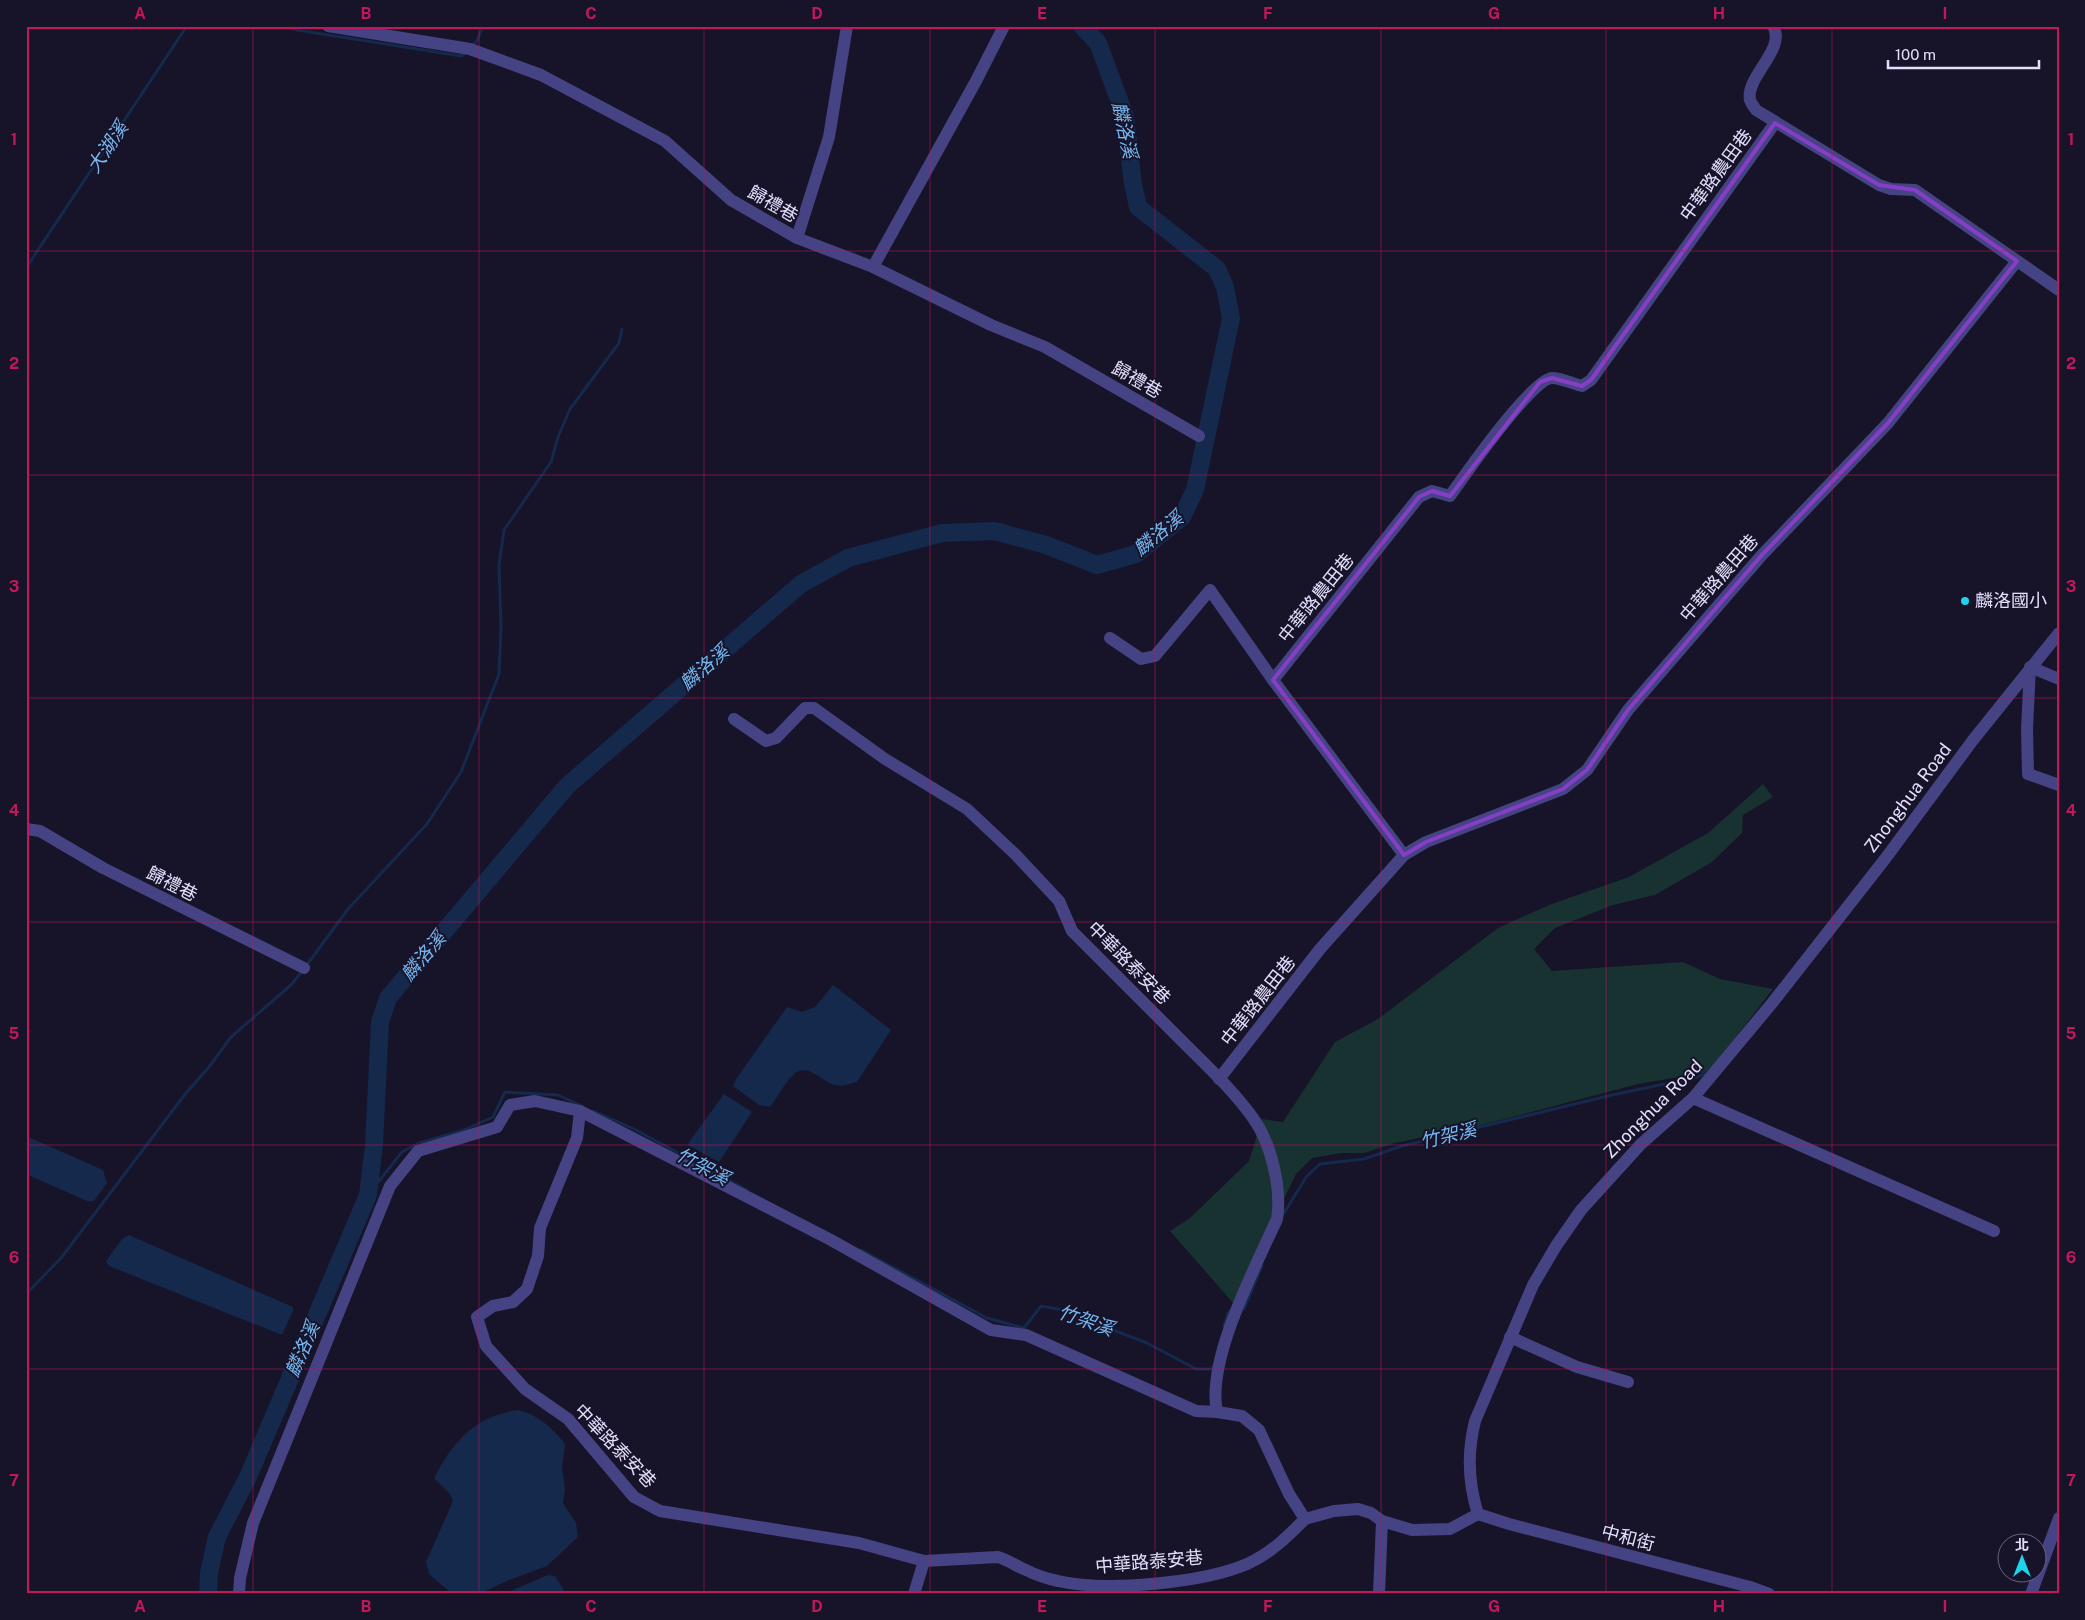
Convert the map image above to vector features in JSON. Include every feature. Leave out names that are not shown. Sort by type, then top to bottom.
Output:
[{"type":"street","name":"歸禮巷","points":[[328,26],[470,49],[541,75],[664,141],[731,200],[797,238],[874,266],[991,326],[1045,347],[1198,436]]},
{"type":"street","points":[[797,238],[829,137],[846,26]]},
{"type":"street","points":[[874,266],[976,81],[1004,26]]},
{"type":"street","name":"中華路農田巷","points":[[1773,26],[1776,31],[1776,41],[1750,91],[1750,101],[1756,110],[1879,186],[1891,189],[1915,190],[2059,290]]},
{"type":"street","name":"中華路農田巷","points":[[1273,680],[1419,497],[1432,491],[1450,496],[1490,440],[1540,382],[1552,378],[1582,386],[1591,380],[1775,123]]},
{"type":"street","name":"中華路農田巷","points":[[1220,1079],[1320,949],[1404,855],[1426,842],[1563,789],[1587,770],[1628,710],[1761,556],[1888,423],[2017,261]]},
{"type":"street","points":[[1110,638],[1141,659],[1155,656],[1210,590],[1273,680],[1404,855]]},
{"type":"street","name":"Zhonghua Road","points":[[1478,1514],[1472,1496],[1469,1463],[1471,1438],[1478,1412],[1533,1285],[1556,1246],[1581,1210],[1641,1144],[1693,1098],[1773,1002],[1867,882],[1973,740],[2059,633]]},
{"type":"street","points":[[2059,679],[2030,667],[2027,729],[2028,774],[2059,785]]},
{"type":"street","name":"中華路泰安巷","points":[[734,719],[766,741],[776,738],[805,708],[814,708],[885,759],[967,809],[1016,855],[1059,901],[1072,931],[1220,1079],[1253,1118],[1266,1142],[1279,1200],[1277,1219],[1237,1309],[1214,1384],[1217,1412]]},
{"type":"street","name":"歸禮巷","points":[[26,829],[40,832],[103,868],[304,968]]},
{"type":"street","points":[[1693,1098],[1994,1231]]},
{"type":"street","points":[[239,1594],[240,1578],[253,1523],[390,1186],[418,1152],[497,1127],[510,1105],[534,1101],[580,1111],[831,1240],[991,1330],[1026,1335],[1196,1411],[1242,1416],[1259,1430],[1289,1494],[1305,1519],[1334,1511],[1358,1509],[1371,1512],[1382,1521],[1412,1530],[1450,1529],[1478,1514]]},
{"type":"street","name":"中華路泰安巷","points":[[580,1111],[577,1138],[540,1228],[538,1256],[527,1289],[513,1302],[493,1306],[477,1317],[486,1346],[525,1389],[568,1419],[634,1497],[660,1511],[860,1543],[924,1560],[998,1557],[1008,1560],[1025,1570],[1059,1581],[1092,1586],[1139,1584],[1206,1576],[1248,1564],[1280,1545],[1305,1519]]},
{"type":"street","points":[[1510,1337],[1577,1367],[1628,1382]]},
{"type":"street","name":"中和街","points":[[1478,1514],[1509,1524],[1750,1587],[1769,1594]]},
{"type":"street","points":[[2031,1594],[2059,1518]]},
{"type":"street","points":[[1379,1594],[1382,1521]]},
{"type":"street","points":[[914,1594],[924,1560]]},
{"type":"highlighted area","points":[[1775,123],[1879,185],[1915,190],[2017,261],[1888,423],[1761,556],[1628,710],[1587,770],[1563,789],[1426,842],[1404,855],[1273,680],[1419,497],[1432,491],[1450,496],[1540,382],[1552,378],[1582,386],[1591,380]]},
{"type":"green space","points":[[1763,784],[1773,797],[1743,815],[1742,833],[1712,862],[1655,895],[1613,905],[1555,928],[1534,949],[1552,971],[1683,962],[1720,979],[1773,989],[1709,1072],[1638,1084],[1482,1125],[1395,1143],[1364,1153],[1341,1153],[1312,1158],[1296,1174],[1272,1224],[1241,1312],[1170,1231],[1190,1218],[1249,1161],[1262,1119],[1283,1122],[1335,1042],[1378,1019],[1498,928],[1549,905],[1629,877],[1708,833]]},
{"type":"water","points":[[833,985],[891,1030],[857,1082],[835,1085],[809,1071],[798,1071],[770,1107],[759,1105],[733,1086],[787,1007],[802,1012],[815,1007]]},
{"type":"water","points":[[724,1094],[752,1112],[719,1162],[688,1145]]},
{"type":"water","points":[[26,1136],[103,1170],[107,1183],[94,1201],[87,1201],[26,1174]]},
{"type":"water","points":[[129,1235],[293,1307],[282,1335],[109,1266],[106,1261],[122,1239]]},
{"type":"water","points":[[518,1410],[532,1415],[544,1423],[565,1444],[562,1468],[565,1488],[563,1503],[576,1523],[578,1537],[547,1566],[509,1580],[479,1594],[452,1594],[429,1574],[426,1562],[453,1501],[450,1494],[434,1478],[449,1453],[467,1432],[489,1418]]},
{"type":"water","points":[[548,1575],[555,1576],[566,1594],[503,1594]]},
{"type":"waterway","name":"大湖溪","points":[[26,268],[187,26]]},
{"type":"waterway","name":"大湖溪","points":[[285,26],[297,30],[461,56],[465,53]]},
{"type":"waterway","name":"大湖溪","points":[[471,47],[477,41],[483,26]]},
{"type":"waterway","name":"麟洛溪","points":[[208,1594],[209,1573],[217,1537],[248,1477],[368,1195],[374,1145],[380,1022],[388,998],[567,786],[801,584],[848,558],[942,533],[995,531],[1046,545],[1097,565],[1136,554],[1182,517],[1195,490],[1231,318],[1225,287],[1217,269],[1138,207],[1133,184],[1125,116],[1098,43],[1082,26]]},
{"type":"waterway","points":[[306,966],[348,909],[427,824],[461,772],[499,674],[501,627],[499,565],[504,530],[551,462],[558,437],[570,409],[619,343],[622,329]]},
{"type":"waterway","points":[[26,1294],[61,1258],[186,1093],[209,1067],[231,1037],[291,985],[302,971]]},
{"type":"waterway","name":"竹架溪","points":[[1282,1216],[1307,1176],[1320,1164],[1364,1159],[1402,1146],[1612,1095],[1698,1077],[1708,1072]]},
{"type":"waterway","name":"竹架溪","points":[[368,1195],[402,1152],[419,1143],[464,1130],[493,1117],[505,1092],[558,1095],[582,1106]]},
{"type":"waterway","name":"竹架溪","points":[[593,1111],[634,1129],[747,1190]]},
{"type":"waterway","name":"竹架溪","points":[[861,1250],[987,1318],[1024,1328],[1041,1306],[1058,1309],[1147,1343],[1196,1369],[1213,1369],[1213,1366]]},
{"type":"waterway","name":"竹架溪","points":[[1239,1309],[1244,1309],[1262,1266]]},
{"type":"waterway","name":"竹架溪","points":[[1224,1326],[1228,1313],[1231,1310]]},
{"type":"place","name":"麟洛國小","points":[[1965,601]]}]
